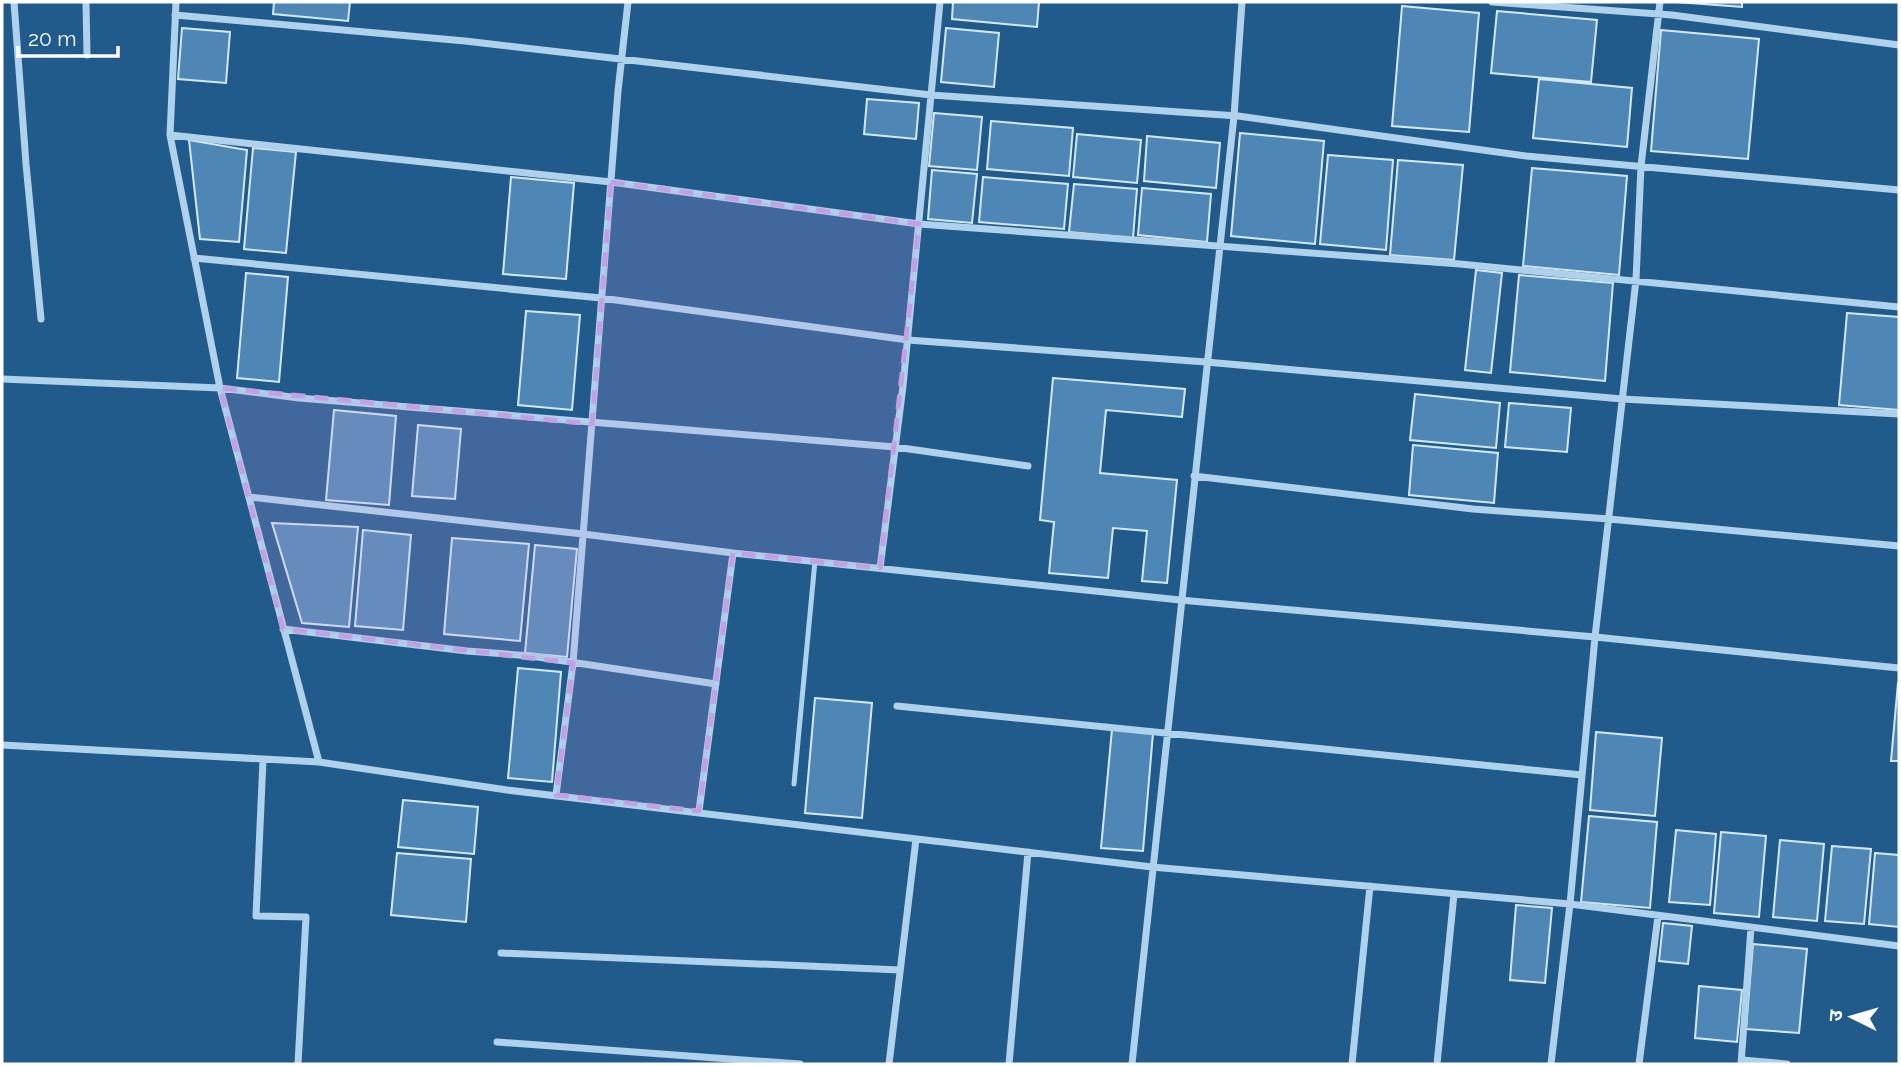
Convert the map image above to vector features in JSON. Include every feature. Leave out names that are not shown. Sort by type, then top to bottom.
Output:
[{"type":"street","points":[[14,2],[41,319]]},
{"type":"street","points":[[86,2],[87,55]]},
{"type":"street","points":[[176,2],[170,135],[220,388],[319,762]]},
{"type":"street","points":[[556,795],[573,663],[601,298],[628,2]]},
{"type":"street","points":[[880,568],[908,340],[940,2]]},
{"type":"street","points":[[1132,1064],[1234,116],[1242,2]]},
{"type":"street","points":[[1492,2],[1659,14],[1899,46]]},
{"type":"street","points":[[1551,1064],[1570,904],[1595,637],[1636,281],[1641,166],[1660,2]]},
{"type":"street","points":[[175,15],[465,41],[931,94],[1234,116],[1526,156],[1899,190]]},
{"type":"street","points":[[170,135],[611,181],[919,224],[1460,264],[1899,307]]},
{"type":"street","points":[[194,258],[601,298],[908,340],[1206,362],[1622,399],[1899,414]]},
{"type":"street","points":[[2,379],[220,388],[299,398],[592,424],[895,447],[1028,466]]},
{"type":"street","points":[[1194,476],[1473,509],[1899,546]]},
{"type":"street","points":[[249,496],[733,553],[1180,600],[1595,637],[1899,668]]},
{"type":"street","points":[[699,811],[733,553]]},
{"type":"street","points":[[283,629],[531,656],[716,684]]},
{"type":"street","points":[[897,706],[1582,775]]},
{"type":"street","points":[[2,746],[319,762],[507,790],[1152,867],[1570,904],[1899,946]]},
{"type":"street","points":[[263,760],[256,916],[306,917],[298,1064]]},
{"type":"street","points":[[889,1064],[916,839]]},
{"type":"street","points":[[1009,1064],[1028,852]]},
{"type":"street","points":[[1352,1064],[1370,886]]},
{"type":"street","points":[[1437,1064],[1454,894]]},
{"type":"street","points":[[1639,1064],[1658,916]]},
{"type":"street","points":[[1751,928],[1741,1062],[1787,1064]]},
{"type":"street","points":[[501,953],[901,970]]},
{"type":"street","points":[[497,1042],[800,1064]]},
{"type":"lane","points":[[794,783],[815,561]]},
{"type":"highlighted area","points":[[611,182],[919,224],[880,568],[733,553],[699,811],[556,795],[573,663],[283,629],[220,388],[592,424]]},
{"type":"building","points":[[274,2],[350,2],[348,21],[273,14]]},
{"type":"building","points":[[953,2],[1039,2],[1037,27],[952,19]]},
{"type":"building","points":[[1676,2],[1742,2],[1742,7]]},
{"type":"building","points":[[1402,6],[1479,13],[1469,132],[1392,126]]},
{"type":"building","points":[[1497,11],[1597,20],[1591,82],[1491,73]]},
{"type":"building","points":[[182,28],[230,32],[226,83],[178,79]]},
{"type":"building","points":[[946,28],[999,33],[994,87],[941,82]]},
{"type":"building","points":[[1661,30],[1759,39],[1748,159],[1651,151]]},
{"type":"building","points":[[1539,79],[1632,88],[1627,147],[1533,138]]},
{"type":"building","points":[[867,99],[919,103],[916,139],[864,134]]},
{"type":"building","points":[[934,113],[982,117],[977,170],[929,166]]},
{"type":"building","points":[[991,121],[1073,128],[1069,176],[987,169]]},
{"type":"building","points":[[1240,133],[1324,141],[1315,244],[1231,236]]},
{"type":"building","points":[[1077,134],[1141,140],[1137,183],[1073,177]]},
{"type":"building","points":[[1147,136],[1220,143],[1216,188],[1144,181]]},
{"type":"building","points":[[189,140],[247,150],[239,242],[200,239]]},
{"type":"building","points":[[253,148],[296,152],[286,253],[244,249]]},
{"type":"building","points":[[1328,155],[1393,160],[1386,250],[1320,244]]},
{"type":"building","points":[[1398,160],[1463,165],[1454,260],[1390,255]]},
{"type":"building","points":[[1532,168],[1627,176],[1619,275],[1523,266]]},
{"type":"building","points":[[932,170],[977,174],[972,223],[928,219]]},
{"type":"building","points":[[511,177],[574,183],[566,279],[503,274]]},
{"type":"building","points":[[983,177],[1068,184],[1064,229],[979,222]]},
{"type":"building","points":[[1074,184],[1137,189],[1133,238],[1069,232]]},
{"type":"building","points":[[1142,188],[1211,194],[1207,242],[1138,235]]},
{"type":"building","points":[[1476,270],[1502,273],[1491,373],[1465,370]]},
{"type":"building","points":[[246,273],[288,277],[279,382],[237,378]]},
{"type":"building","points":[[1519,275],[1613,283],[1605,381],[1510,372]]},
{"type":"building","points":[[526,311],[580,315],[572,410],[518,405]]},
{"type":"building","points":[[1847,313],[1899,317],[1899,410],[1839,405]]},
{"type":"building","points":[[1053,378],[1185,389],[1182,417],[1106,410],[1100,473],[1177,480],[1167,583],[1142,581],[1147,531],[1113,528],[1108,578],[1049,573],[1054,522],[1040,520]]},
{"type":"building","points":[[1415,394],[1500,403],[1496,448],[1410,440]]},
{"type":"building","points":[[1509,403],[1571,408],[1567,452],[1505,447]]},
{"type":"building","points":[[334,410],[396,416],[389,505],[326,500]]},
{"type":"building","points":[[418,425],[461,429],[455,499],[412,496]]},
{"type":"building","points":[[1413,445],[1498,453],[1494,503],[1409,495]]},
{"type":"building","points":[[272,523],[358,527],[349,627],[302,623]]},
{"type":"building","points":[[363,530],[411,535],[403,630],[355,626]]},
{"type":"building","points":[[452,538],[529,544],[520,641],[444,634]]},
{"type":"building","points":[[535,545],[577,549],[567,657],[525,653]]},
{"type":"building","points":[[518,668],[561,672],[552,782],[508,778]]},
{"type":"building","points":[[1898,683],[1899,761],[1891,761]]},
{"type":"building","points":[[815,698],[872,703],[862,818],[805,813]]},
{"type":"building","points":[[1112,729],[1153,733],[1143,851],[1101,848]]},
{"type":"building","points":[[1596,732],[1662,738],[1655,816],[1590,810]]},
{"type":"building","points":[[403,800],[478,807],[474,854],[398,847]]},
{"type":"building","points":[[1589,816],[1657,822],[1650,908],[1581,902]]},
{"type":"building","points":[[1676,830],[1716,834],[1710,905],[1669,902]]},
{"type":"building","points":[[1721,832],[1766,836],[1759,917],[1714,913]]},
{"type":"building","points":[[1780,840],[1824,844],[1817,921],[1773,917]]},
{"type":"building","points":[[1832,846],[1871,849],[1864,924],[1825,921]]},
{"type":"building","points":[[397,853],[471,859],[466,922],[391,915]]},
{"type":"building","points":[[1875,853],[1899,855],[1899,927],[1869,924]]},
{"type":"building","points":[[1516,905],[1552,908],[1545,983],[1510,980]]},
{"type":"building","points":[[1663,923],[1692,926],[1688,964],[1659,961]]},
{"type":"building","points":[[1753,944],[1807,949],[1799,1033],[1746,1029]]},
{"type":"building","points":[[1699,986],[1742,990],[1737,1042],[1695,1038]]}]
